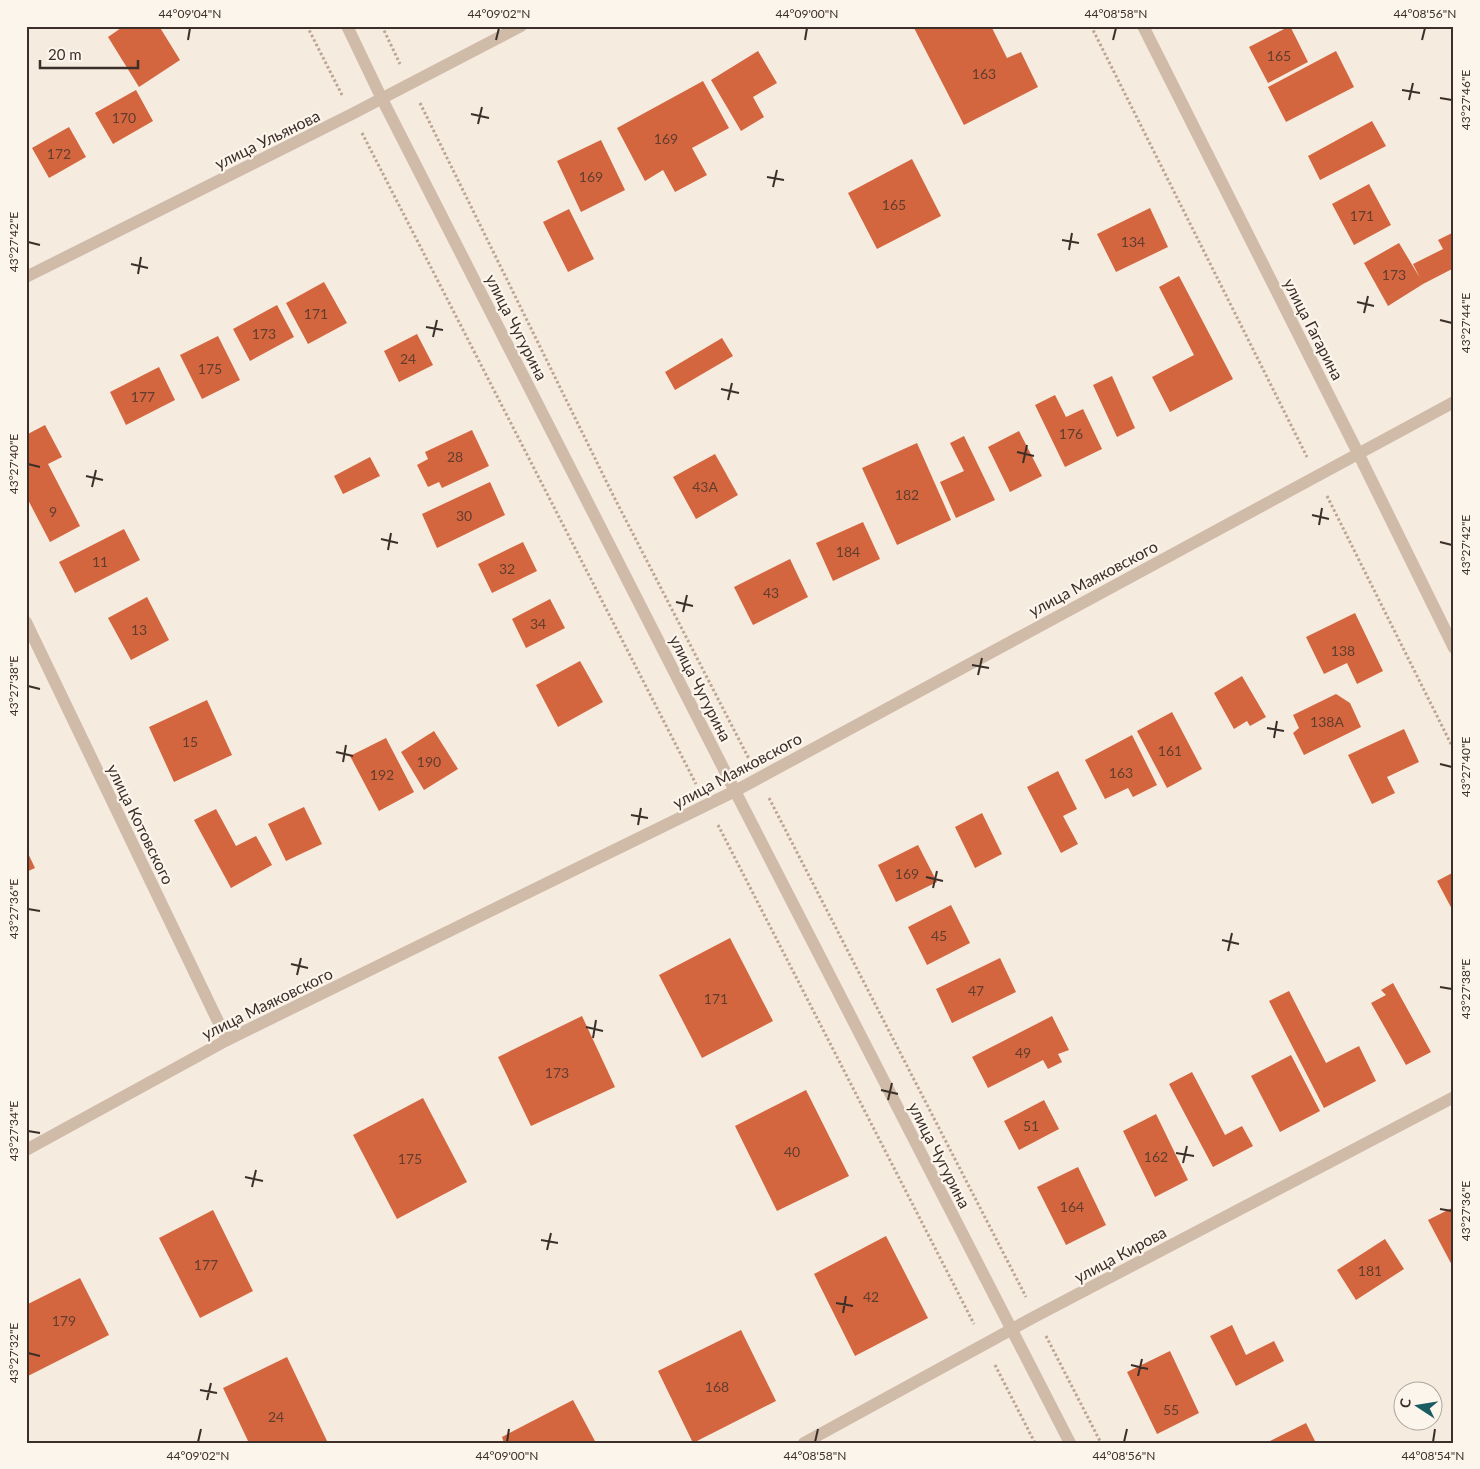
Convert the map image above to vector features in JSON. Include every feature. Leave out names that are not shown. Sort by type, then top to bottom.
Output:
[{"type":"street","name":"улица Чугурина","points":[[347,26],[382,99],[735,791],[1070,1443]]},
{"type":"street","name":"улица Ульянова","points":[[26,277],[382,99],[520,26]]},
{"type":"street","name":"улица Гагарина","points":[[1143,26],[1454,648]]},
{"type":"street","name":"улица Маяковского","points":[[26,1150],[226,1040],[708,806],[1454,402]]},
{"type":"street","name":"улица Котовского","points":[[26,622],[226,1040]]},
{"type":"street","name":"улица Кирова","points":[[804,1443],[1036,1316],[1454,1097]]},
{"type":"path","points":[[307,26],[1035,1443]]},
{"type":"path","points":[[382,26],[614,496],[1100,1443]]},
{"type":"path","points":[[1091,26],[1454,750]]},
{"type":"building","points":[[124,26],[159,26],[180,60],[139,87],[108,37]]},
{"type":"building","points":[[913,26],[991,26],[1007,58],[1021,52],[1038,87],[964,125]]},
{"type":"building","points":[[1290,26],[1308,62],[1268,83],[1249,47]]},
{"type":"building","points":[[758,51],[777,83],[753,97],[764,117],[741,131],[711,80]]},
{"type":"building","points":[[1336,51],[1354,87],[1286,122],[1268,87]]},
{"type":"building","points":[[703,81],[729,128],[692,148],[707,175],[675,192],[663,170],[645,181],[617,128]]},
{"type":"building","points":[[136,90],[153,121],[113,144],[95,113]]},
{"type":"building","points":[[1372,121],[1386,146],[1320,180],[1308,156]]},
{"type":"building","points":[[69,127],[86,157],[49,178],[32,148]]},
{"type":"building","points":[[601,140],[625,190],[581,212],[557,161]]},
{"type":"building","points":[[912,159],[941,216],[877,249],[848,193]]},
{"type":"building","points":[[1369,184],[1391,225],[1354,245],[1332,204]]},
{"type":"building","points":[[1150,208],[1168,247],[1116,272],[1097,234]]},
{"type":"building","points":[[569,209],[594,259],[568,272],[543,222]]},
{"type":"building","points":[[1454,232],[1454,268],[1423,284],[1388,306],[1364,263],[1399,243],[1420,278],[1413,264],[1443,249],[1438,240]]},
{"type":"building","points":[[1179,276],[1233,379],[1170,412],[1152,377],[1194,355],[1159,287]]},
{"type":"building","points":[[324,282],[347,323],[308,344],[286,303]]},
{"type":"building","points":[[277,305],[294,337],[250,361],[233,329]]},
{"type":"building","points":[[417,334],[433,365],[399,382],[384,351]]},
{"type":"building","points":[[218,336],[240,380],[202,399],[180,355]]},
{"type":"building","points":[[722,338],[733,356],[675,390],[665,372]]},
{"type":"building","points":[[159,367],[175,400],[126,425],[110,392]]},
{"type":"building","points":[[1112,376],[1135,428],[1117,437],[1093,385]]},
{"type":"building","points":[[1055,395],[1066,417],[1083,409],[1102,449],[1065,467],[1035,405]]},
{"type":"building","points":[[45,425],[62,457],[48,464],[80,526],[50,542],[26,496],[26,435]]},
{"type":"building","points":[[472,430],[489,466],[442,488],[439,482],[428,487],[417,465],[428,459],[425,452]]},
{"type":"building","points":[[1019,431],[1042,476],[1010,492],[988,447]]},
{"type":"building","points":[[964,436],[995,500],[956,518],[940,482],[964,471],[950,443]]},
{"type":"building","points":[[917,443],[951,520],[897,545],[862,468]]},
{"type":"building","points":[[715,454],[738,495],[696,519],[673,477]]},
{"type":"building","points":[[370,457],[380,476],[343,494],[334,476]]},
{"type":"building","points":[[490,482],[505,515],[437,548],[422,514]]},
{"type":"building","points":[[863,522],[880,559],[833,581],[816,543]]},
{"type":"building","points":[[124,529],[140,560],[75,593],[59,562]]},
{"type":"building","points":[[523,542],[537,571],[492,593],[478,564]]},
{"type":"building","points":[[790,559],[808,597],[753,625],[734,587]]},
{"type":"building","points":[[147,597],[169,640],[131,660],[108,618]]},
{"type":"building","points":[[550,599],[565,628],[526,648],[512,619]]},
{"type":"building","points":[[1355,613],[1383,671],[1357,684],[1347,663],[1324,674],[1306,637]]},
{"type":"building","points":[[580,661],[603,702],[558,727],[536,685]]},
{"type":"building","points":[[1242,676],[1266,717],[1250,726],[1247,721],[1234,729],[1214,693]]},
{"type":"building","points":[[1336,694],[1350,703],[1361,727],[1304,755],[1293,733],[1299,728],[1293,715]]},
{"type":"building","points":[[207,700],[232,755],[174,782],[149,727]]},
{"type":"building","points":[[1172,712],[1202,769],[1167,788],[1137,731]]},
{"type":"building","points":[[1404,729],[1419,762],[1387,777],[1395,793],[1372,804],[1348,755]]},
{"type":"building","points":[[434,731],[458,769],[424,790],[401,752]]},
{"type":"building","points":[[1132,735],[1157,785],[1133,797],[1128,788],[1105,799],[1085,760]]},
{"type":"building","points":[[386,738],[414,792],[379,811],[350,756]]},
{"type":"building","points":[[1058,771],[1077,809],[1063,816],[1078,844],[1061,853],[1027,787]]},
{"type":"building","points":[[304,807],[322,844],[286,861],[268,824]]},
{"type":"building","points":[[216,809],[236,846],[256,836],[272,865],[231,888],[194,820]]},
{"type":"building","points":[[982,813],[1002,854],[975,868],[955,827]]},
{"type":"building","points":[[918,845],[937,882],[896,902],[878,865]]},
{"type":"building","points":[[26,849],[35,868],[26,872]]},
{"type":"building","points":[[1454,872],[1454,913],[1437,881]]},
{"type":"building","points":[[951,905],[970,943],[927,965],[908,927]]},
{"type":"building","points":[[730,938],[773,1021],[702,1058],[659,975]]},
{"type":"building","points":[[1000,958],[1016,992],[952,1023],[936,989]]},
{"type":"building","points":[[1393,983],[1431,1052],[1406,1065],[1371,1003],[1386,995],[1381,990]]},
{"type":"building","points":[[1289,991],[1326,1063],[1359,1046],[1376,1081],[1324,1108],[1269,1001]]},
{"type":"building","points":[[582,1016],[615,1087],[531,1126],[498,1057]]},
{"type":"building","points":[[1052,1016],[1069,1050],[1058,1054],[1062,1062],[1048,1069],[1043,1060],[988,1088],[972,1057]]},
{"type":"building","points":[[1291,1055],[1320,1111],[1280,1132],[1251,1076]]},
{"type":"building","points":[[1192,1072],[1225,1135],[1242,1126],[1253,1146],[1213,1167],[1169,1084]]},
{"type":"building","points":[[806,1090],[849,1176],[777,1211],[735,1126]]},
{"type":"building","points":[[423,1098],[467,1182],[397,1219],[353,1135]]},
{"type":"building","points":[[1044,1100],[1059,1129],[1019,1150],[1004,1121]]},
{"type":"building","points":[[1156,1114],[1188,1180],[1155,1197],[1123,1131]]},
{"type":"building","points":[[1078,1167],[1106,1225],[1066,1245],[1037,1187]]},
{"type":"building","points":[[1454,1207],[1454,1269],[1428,1220]]},
{"type":"building","points":[[213,1210],[253,1291],[200,1318],[159,1238]]},
{"type":"building","points":[[886,1236],[928,1318],[855,1356],[814,1274]]},
{"type":"building","points":[[1385,1239],[1404,1269],[1356,1300],[1337,1270]]},
{"type":"building","points":[[80,1278],[109,1335],[26,1377],[26,1305]]},
{"type":"building","points":[[1232,1325],[1246,1355],[1274,1341],[1284,1361],[1236,1386],[1210,1336]]},
{"type":"building","points":[[741,1330],[776,1401],[693,1443],[658,1371]]},
{"type":"building","points":[[1170,1351],[1199,1413],[1157,1434],[1127,1372]]},
{"type":"building","points":[[287,1357],[328,1443],[249,1443],[223,1388]]},
{"type":"building","points":[[573,1400],[596,1443],[504,1443],[502,1437]]},
{"type":"building","points":[[1306,1423],[1316,1443],[1266,1443]]}]
